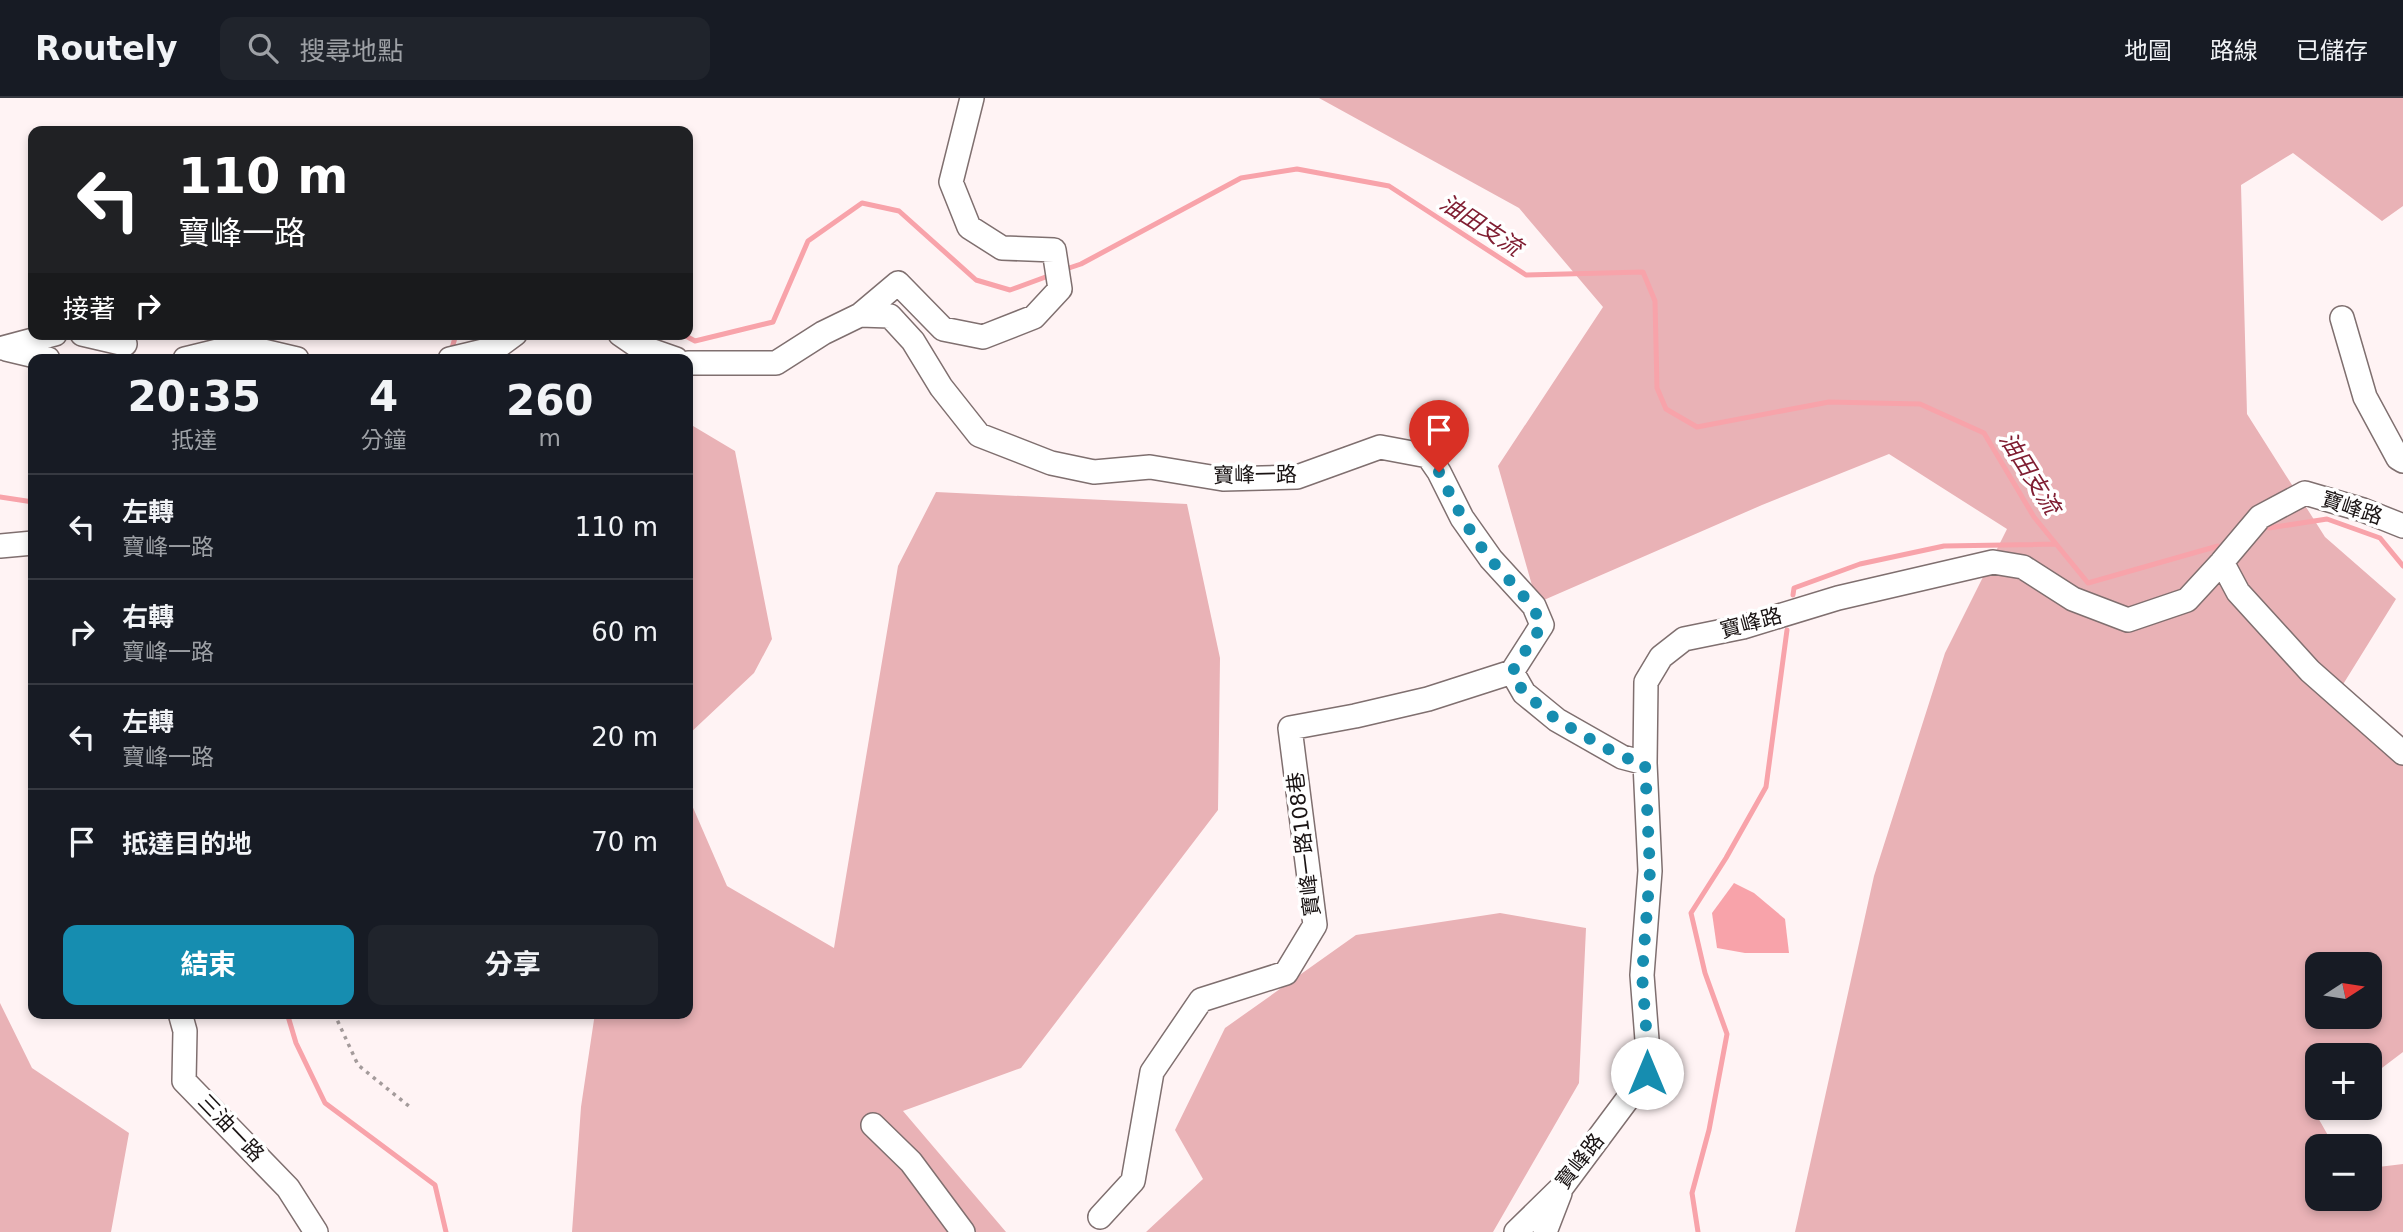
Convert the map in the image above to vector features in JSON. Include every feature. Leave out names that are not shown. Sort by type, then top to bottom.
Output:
[{"type":"street","points":[[693,363],[776,363],[823,333],[860,315],[898,283],[943,329],[983,337],[1034,317],[1060,289],[1054,250],[1002,248],[969,227],[951,182],[972,98]]},
{"type":"street","name":"寶峰一路","points":[[860,315],[890,316],[913,341],[941,387],[979,435],[1051,463],[1094,472],[1150,467],[1223,480],[1297,477],[1380,447],[1428,456],[1462,518],[1491,559],[1534,606],[1542,625],[1512,672]]},
{"type":"street","points":[[2342,318],[2365,397],[2398,458],[2403,461]]},
{"type":"street","points":[[2,347],[31,340]]},
{"type":"street","points":[[108,340],[125,344]]},
{"type":"street","points":[[471,354],[496,348],[507,340]]},
{"type":"street","points":[[629,340],[662,354]]},
{"type":"street","points":[[2,347],[29,354]]},
{"type":"street","points":[[228,354],[263,351],[276,354]]},
{"type":"street","name":"寶峰路","points":[[1516,1232],[1562,1187],[1647,1073],[1642,975],[1650,871],[1645,763],[1646,682],[1661,657],[1684,639],[1743,627],[1838,598],[1993,562],[2023,568],[2073,599],[2128,620],[2187,600],[2260,517],[2305,493],[2363,510],[2403,526]]},
{"type":"street","points":[[0,546],[28,543]]},
{"type":"street","points":[[2222,562],[2238,592],[2309,671],[2403,753]]},
{"type":"street","points":[[1512,672],[1524,693],[1557,720],[1622,757],[1645,763]]},
{"type":"street","name":"寶峰一路108巷","points":[[1100,1217],[1133,1181],[1152,1072],[1201,1000],[1286,973],[1315,925],[1290,728],[1428,699],[1512,672]]},
{"type":"street","name":"三油一路","points":[[182,1019],[185,1031],[184,1081],[288,1188],[316,1232]]},
{"type":"street","points":[[873,1125],[911,1161],[962,1232]]},
{"type":"street","points":[[1545,1232],[1562,1187]]},
{"type":"path","points":[[337,1019],[358,1065],[410,1107]]},
{"type":"shaded area","points":[[1319,98],[2403,98],[2403,206],[2382,221],[2293,153],[2241,185],[2247,414],[2325,537],[2396,599],[2342,686],[2403,754],[2403,1052],[2382,1068],[2382,1043],[2305,1043],[2305,1120],[2319,1120],[2327,1134],[2305,1134],[2305,1211],[2382,1211],[2382,1167],[2403,1164],[2403,1232],[1795,1232],[1874,876],[1945,653],[2007,529],[1889,454],[1762,505],[1537,603],[1498,466],[1603,307],[1519,208]]},
{"type":"shaded area","points":[[693,426],[735,451],[772,639],[754,673],[693,730]]},
{"type":"shaded area","points":[[936,492],[1187,504],[1220,658],[1218,810],[1021,1068],[903,1111],[1006,1232],[572,1232],[581,1107],[594,1019],[693,1019],[693,808],[727,886],[834,948],[898,566]]},
{"type":"shaded area","points":[[1734,883],[1754,893],[1785,919],[1789,953],[1745,953],[1717,948],[1712,913]]},
{"type":"shaded area","points":[[1500,913],[1586,928],[1579,1083],[1493,1232],[1146,1232],[1203,1179],[1175,1130],[1225,1028],[1356,935]]},
{"type":"shaded area","points":[[0,1003],[32,1068],[129,1133],[111,1232],[0,1232]]},
{"type":"waterway","name":"油田支流","points":[[1063,270],[1081,264],[1241,178],[1297,169],[1389,186],[1526,275],[1643,272],[1655,301],[1657,388],[1666,409],[1697,427],[1829,402],[1920,404],[1984,433],[2034,517],[2088,583],[2218,546]]},
{"type":"waterway","name":"油田支流","points":[[693,340],[773,322],[808,241],[862,203],[899,211],[976,280],[1010,290],[1051,275]]},
{"type":"waterway","name":"油田支流","points":[[451,352],[454,340]]},
{"type":"waterway","name":"油田支流","points":[[0,497],[28,501]]},
{"type":"waterway","name":"油田支流","points":[[2269,528],[2327,519],[2380,538],[2403,566]]},
{"type":"waterway","points":[[1793,595],[1794,588],[1860,564],[1944,546],[2056,544]]},
{"type":"waterway","points":[[1698,1232],[1692,1193],[1709,1130],[1727,1034],[1705,973],[1691,913],[1766,787],[1787,630]]},
{"type":"waterway","points":[[289,1019],[296,1043],[325,1103],[435,1185],[446,1232]]},
{"type":"route","points":[[1439,472],[1462,518],[1491,559],[1534,606],[1542,625],[1512,672],[1524,693],[1557,720],[1622,757],[1645,763],[1650,871],[1642,975],[1647,1073]]}]
